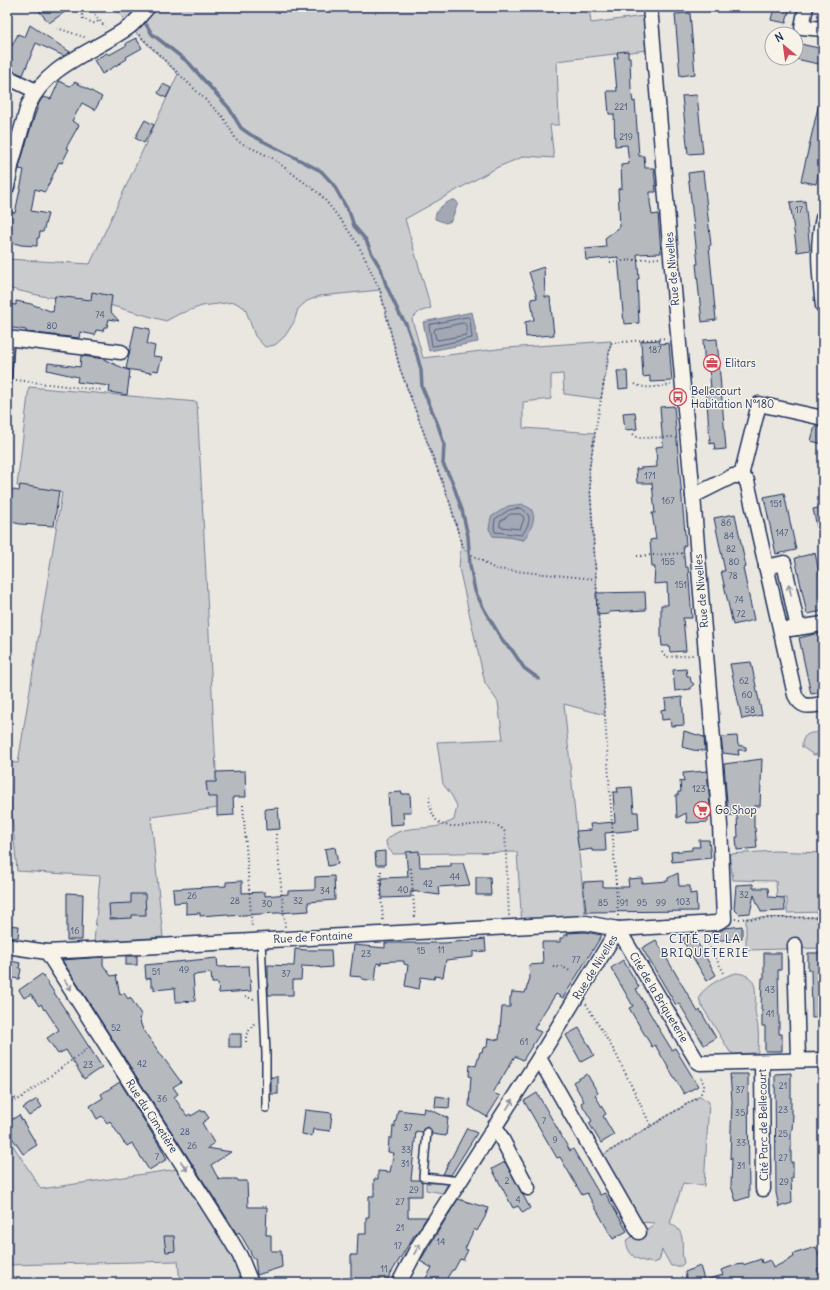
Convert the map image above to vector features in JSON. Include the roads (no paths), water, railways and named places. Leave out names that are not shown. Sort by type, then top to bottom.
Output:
[{"type":"street","points":[[7,187],[28,106],[36,90],[52,74],[130,26],[148,7]]},
{"type":"street","name":"Rue de Nivelles","points":[[399,1283],[419,1245],[539,1058],[618,929],[716,923],[724,919],[720,825],[698,552],[650,7]]},
{"type":"street","points":[[806,7],[802,27],[823,29]]},
{"type":"street","points":[[7,77],[36,90]]},
{"type":"street","points":[[823,218],[819,231],[820,278],[823,306]]},
{"type":"street","points":[[9,339],[121,352]]},
{"type":"street","points":[[741,476],[759,404],[823,418]]},
{"type":"street","points":[[693,496],[733,476],[741,476],[747,482],[795,695],[800,704],[809,706],[823,704]]},
{"type":"street","points":[[766,567],[784,563],[798,628]]},
{"type":"street","points":[[781,631],[823,624]]},
{"type":"street","name":"Rue de Fontaine","points":[[7,946],[47,952],[586,923],[618,929]]},
{"type":"street","name":"Cité de la Briqueterie","points":[[618,929],[693,1055],[700,1063]]},
{"type":"street","points":[[795,945],[798,1060]]},
{"type":"street","name":"Rue du Cimetière","points":[[47,952],[230,1239],[240,1256],[251,1283]]},
{"type":"street","points":[[539,1058],[639,1232]]},
{"type":"street","name":"Cité Parc de Bellecourt","points":[[700,1063],[823,1060]]},
{"type":"street","name":"Cité Parc de Bellecourt","points":[[762,1062],[763,1189]]},
{"type":"street","points":[[495,1126],[528,1188]]},
{"type":"lane","points":[[7,383],[9,339]]},
{"type":"lane","points":[[257,940],[266,1054],[266,1108]]},
{"type":"lane","points":[[427,1132],[423,1178],[461,1181]]},
{"type":"water","points":[[452,200],[455,200],[458,203],[451,221],[446,223],[435,219],[435,215],[438,210]]},
{"type":"water","points":[[472,312],[478,342],[429,351],[423,322]]},
{"type":"water","points":[[522,504],[531,509],[534,517],[532,525],[524,540],[493,536],[489,529],[491,517],[508,506]]},
{"type":"waterway","points":[[144,21],[152,34],[189,63],[229,108],[241,128],[251,135],[321,171],[333,184],[350,214],[354,226],[366,240],[381,269],[386,285],[400,315],[406,324],[417,355],[421,370],[422,387],[438,425],[444,444],[443,464],[452,481],[462,510],[468,536],[470,565],[475,591],[504,643],[512,650],[524,668],[539,679]]},
{"type":"place","name":"Elitars","points":[[712,363]]},
{"type":"place","name":"Bellecourt Habitation N°180","points":[[678,397]]},
{"type":"place","name":"Go Shop","points":[[702,810]]},
{"type":"district","name":"CITÉ DE LA BRIQUETERIE","points":[[705,946]]}]
